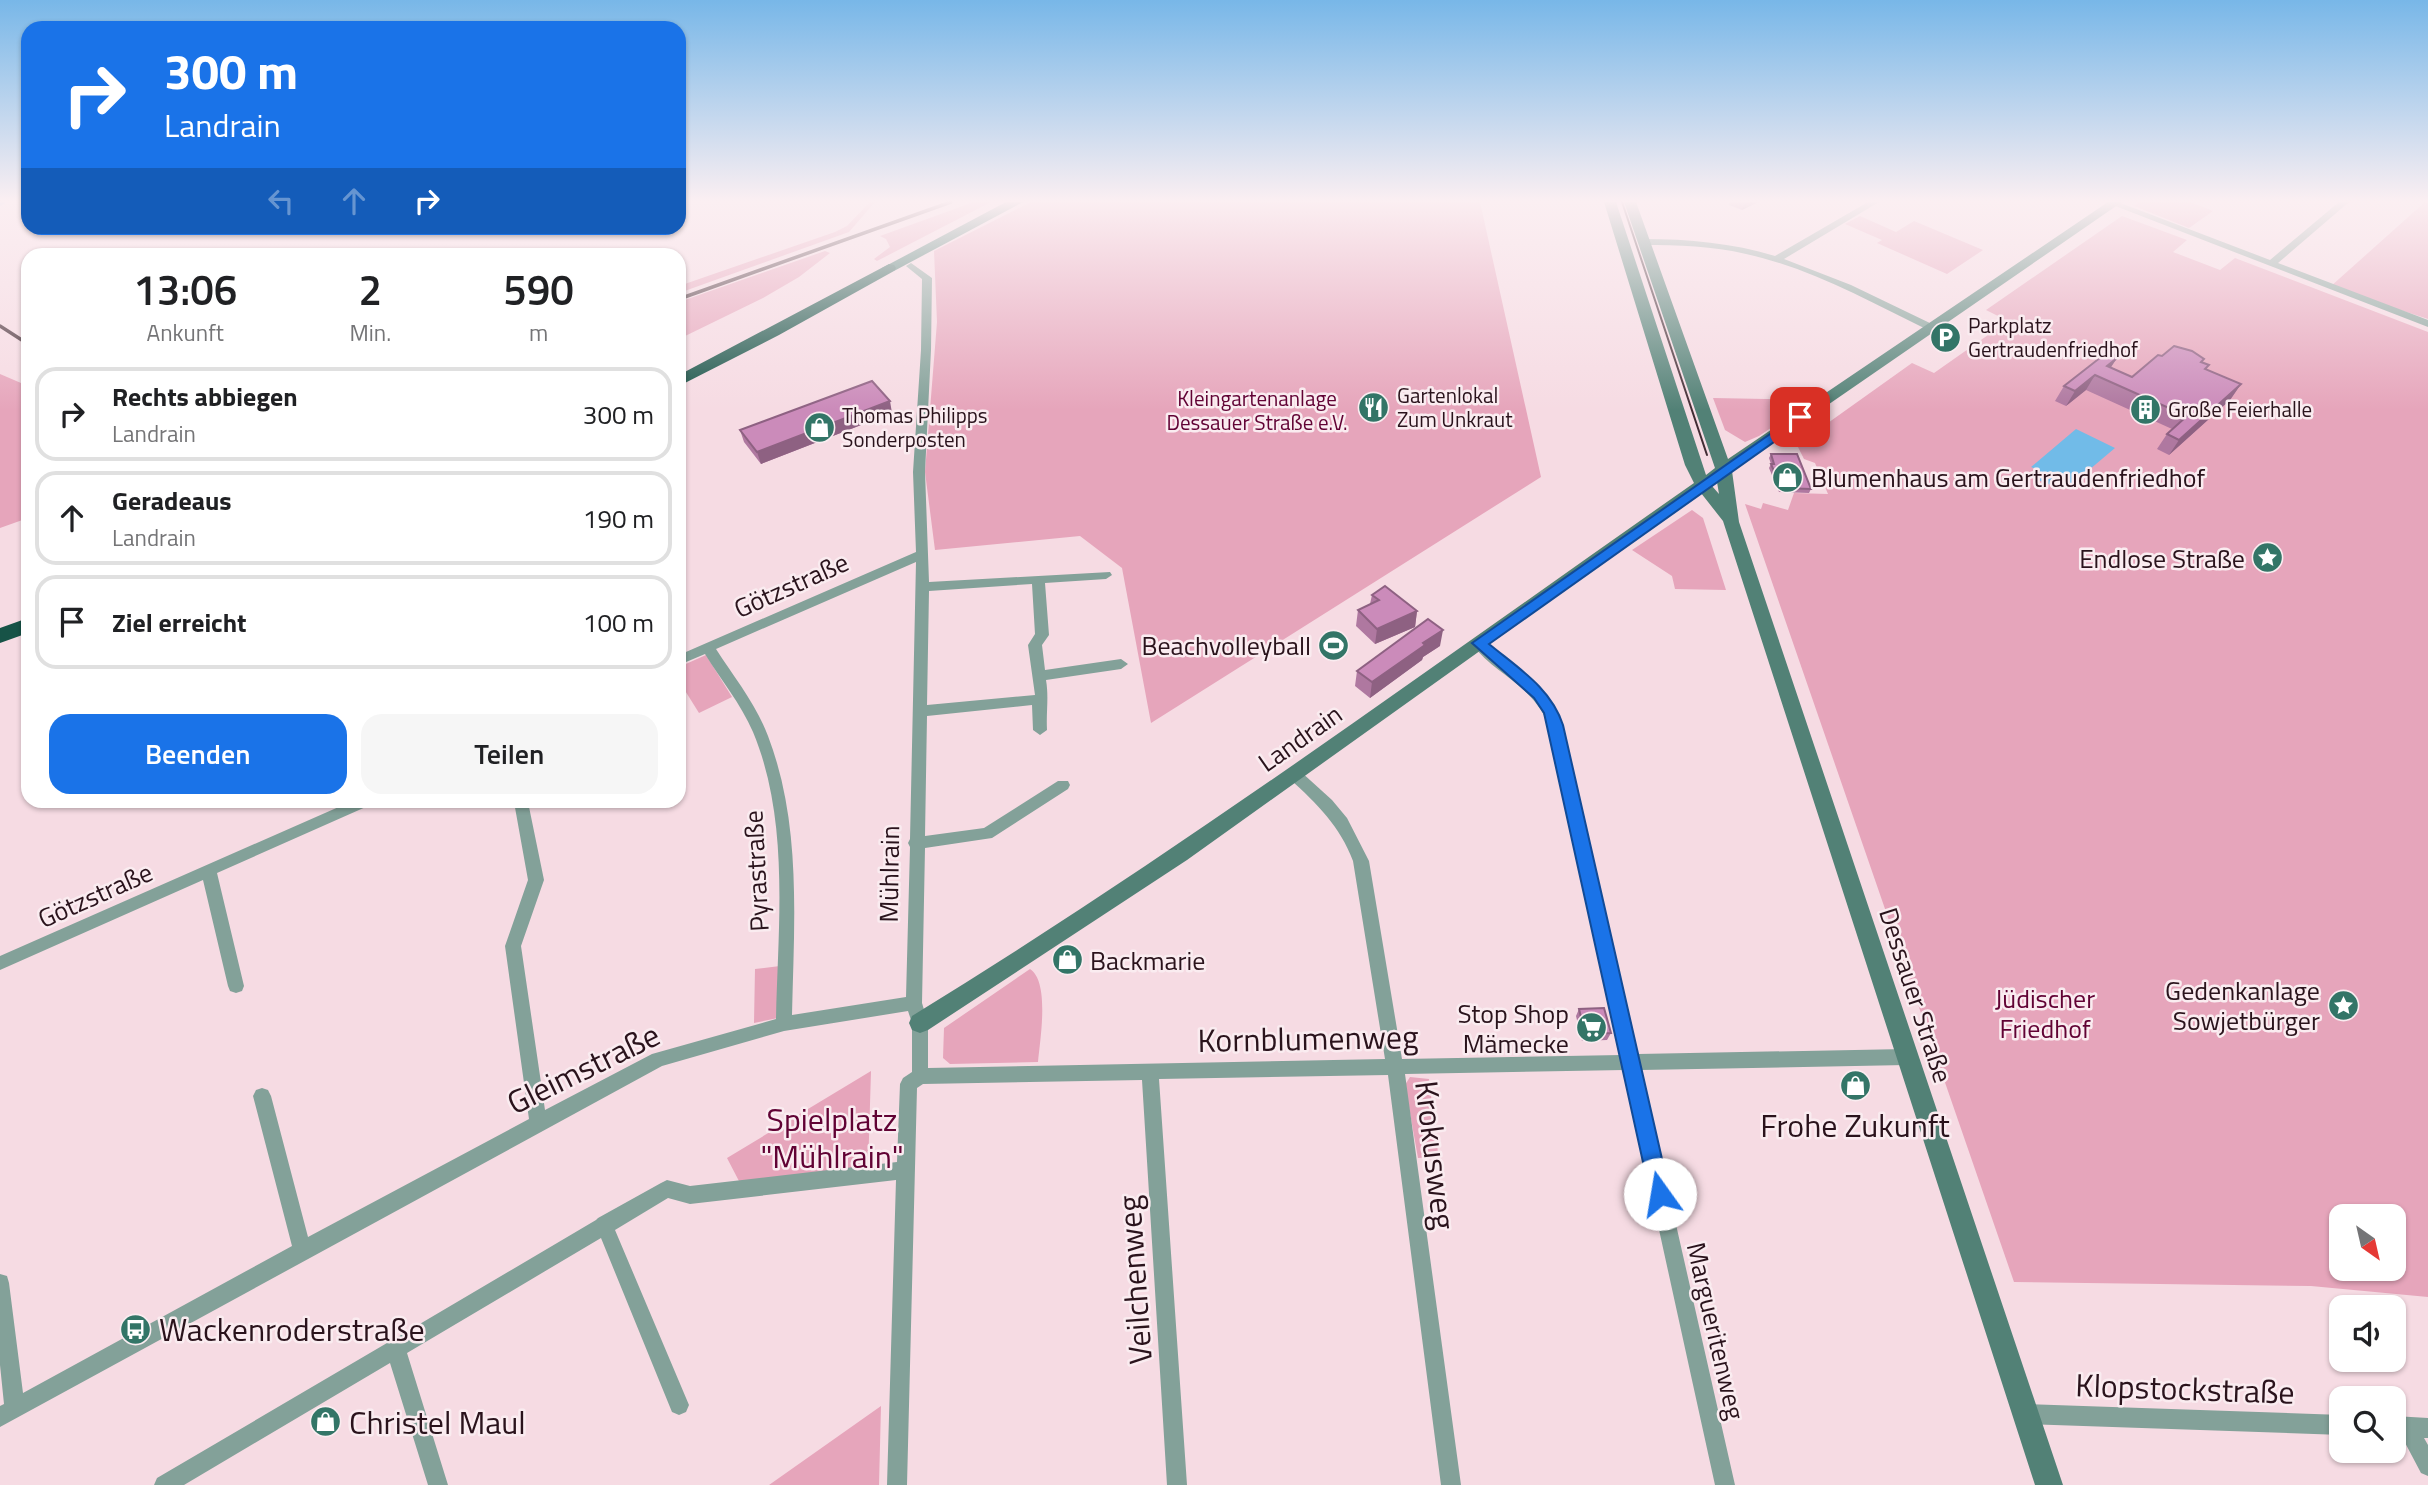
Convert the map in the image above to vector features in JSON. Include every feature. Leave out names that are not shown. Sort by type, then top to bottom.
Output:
[{"type":"highway","points":[[686,371],[875,271]]},
{"type":"highway","points":[[686,377],[763,338],[876,271]]},
{"type":"highway","points":[[0,628],[21,620]]},
{"type":"highway","points":[[0,636],[21,628]]},
{"type":"main road","name":"Dessauer Straße","points":[[1654,271],[1724,471]]},
{"type":"street","name":"Mühlrain","points":[[897,1485],[909,1084],[920,1076],[920,1023],[914,1003],[915,842],[923,587],[919,472],[927,278],[918,271]]},
{"type":"street","name":"Dessauer Straße","points":[[1633,271],[1690,456],[1703,485],[1731,522]]},
{"type":"street","points":[[1806,271],[1930,327]]},
{"type":"street","points":[[1690,456],[1709,467],[1724,471],[2012,271]]},
{"type":"street","points":[[2290,271],[2428,324]]},
{"type":"street","name":"Dessauer Straße","points":[[1724,471],[1731,522],[2049,1485]]},
{"type":"street","name":"Landrain","points":[[920,1023],[1030,955],[1295,775],[1724,471]]},
{"type":"street","name":"Götzstraße","points":[[686,657],[922,554]]},
{"type":"street","points":[[923,587],[1106,575]]},
{"type":"street","points":[[1038,580],[1042,635],[1035,645],[1038,674],[1041,676],[1040,730]]},
{"type":"street","name":"Margueritenweg","points":[[1479,643],[1530,685],[1551,712],[1725,1485]]},
{"type":"street","name":"Pyrastraße","points":[[708,648],[761,735],[777,794],[785,855],[784,1024]]},
{"type":"street","points":[[1041,676],[1121,664]]},
{"type":"street","points":[[921,711],[1042,699]]},
{"type":"street","name":"Krokusweg","points":[[1295,775],[1345,824],[1361,861],[1395,1066],[1451,1485]]},
{"type":"street","points":[[915,842],[987,834],[1063,785]]},
{"type":"street","name":"Götzstraße","points":[[0,963],[348,808]]},
{"type":"street","points":[[522,808],[536,880],[513,946],[538,1121]]},
{"type":"street","points":[[209,870],[236,986]]},
{"type":"street","name":"Gleimstraße","points":[[8,1413],[538,1121],[658,1059],[784,1024],[914,1003]]},
{"type":"street","name":"Kornblumenweg","points":[[920,1076],[1906,1056]]},
{"type":"street","name":"Veilchenweg","points":[[1150,1071],[1177,1485]]},
{"type":"street","points":[[262,1096],[302,1250]]},
{"type":"street","points":[[164,1485],[667,1189],[690,1195],[905,1170]]},
{"type":"street","points":[[604,1224],[679,1405]]},
{"type":"street","points":[[0,1283],[8,1413]]},
{"type":"street","points":[[396,1347],[438,1485]]},
{"type":"street","name":"Klopstockstraße","points":[[2026,1414],[2329,1425]]},
{"type":"street","points":[[2410,1427],[2428,1466]]},
{"type":"green space","points":[[721,271],[739,271],[686,290],[686,284]]},
{"type":"green space","points":[[767,271],[806,271],[763,298],[686,336],[686,300]]},
{"type":"green space","name":"Kleingartenanlage Dessauer Straße e.V.","points":[[935,271],[1495,271],[1541,477],[1151,723],[1122,568],[1080,536],[935,550],[925,472],[937,322]]},
{"type":"green space","name":"Jüdischer Friedhof","points":[[2042,271],[2270,271],[2428,332],[2428,1297],[2311,1286],[2014,1282],[1745,504],[1761,509],[1763,503],[1788,510],[1794,493],[1828,494],[1815,463],[1804,459],[1797,445],[1912,363],[1934,373],[2008,321],[1986,310]]},
{"type":"green space","points":[[2348,271],[2428,271],[2428,319],[2330,287]]},
{"type":"green space","points":[[0,374],[21,383],[21,520],[0,528]]},
{"type":"green space","points":[[1713,398],[1812,400],[1759,436],[1745,442],[1725,430]]},
{"type":"green space","points":[[1692,510],[1703,518],[1726,590],[1675,589],[1672,576],[1632,550]]},
{"type":"green space","points":[[706,655],[732,697],[699,713],[686,692],[686,664]]},
{"type":"green space","points":[[780,966],[778,1018],[754,1023],[755,969]]},
{"type":"green space","points":[[1030,969],[1036,976],[1042,998],[1038,1062],[950,1064],[943,1058],[944,1028]]},
{"type":"green space","name":"Spielplatz \"Mühlrain\"","points":[[871,1071],[868,1170],[740,1183],[727,1158]]},
{"type":"green space","points":[[1410,1077],[1429,1079],[1438,1153],[1434,1157],[1418,1158],[1405,1085]]},
{"type":"green space","points":[[881,1406],[879,1485],[769,1485]]},
{"type":"water","points":[[2076,429],[2115,448],[2070,486],[2047,484],[2036,478],[2036,469],[2031,467]]},
{"type":"building","points":[[2174,346],[2192,351],[2204,359],[2201,362],[2209,365],[2205,369],[2241,384],[2179,440],[2167,434],[2187,416],[2095,375],[2075,391],[2064,386],[2110,350],[2117,358],[2107,366],[2132,377],[2158,355],[2162,356]]},
{"type":"building","points":[[872,381],[890,401],[757,452],[740,430]]},
{"type":"building","name":"Blumenhaus am Gertraudenfriedhof","points":[[1771,454],[1797,454],[1811,489],[1781,488],[1771,464],[1774,464]]},
{"type":"building","points":[[1385,586],[1417,611],[1377,629],[1358,610],[1379,600],[1372,595]]},
{"type":"building","points":[[1428,619],[1443,630],[1423,643],[1425,645],[1372,682],[1357,671]]},
{"type":"building","points":[[1604,1008],[1611,1033],[1585,1034],[1579,1009]]},
{"type":"tram line","points":[[1645,271],[1707,455]]},
{"type":"railway","points":[[686,297],[757,271]]},
{"type":"railway","points":[[0,326],[21,340]]},
{"type":"place","name":"Parkplatz Gertraudenfriedhof","points":[[1945,337]]},
{"type":"place","name":"Gartenlokal Zum Unkraut","points":[[1374,407]]},
{"type":"place","name":"Große Feierhalle","points":[[2145,409]]},
{"type":"place","name":"Thomas Philipps Sonderposten","points":[[819,427]]},
{"type":"place","name":"Blumenhaus am Gertraudenfriedhof","points":[[1788,477]]},
{"type":"place","name":"Endlose Straße","points":[[2268,558]]},
{"type":"place","name":"Beachvolleyball","points":[[1334,645]]},
{"type":"place","name":"Backmarie","points":[[1067,960]]},
{"type":"place","name":"Gedenkanlage Sowjetbürger","points":[[2343,1005]]},
{"type":"place","name":"Stop Shop Mämecke","points":[[1592,1028]]},
{"type":"place","name":"Frohe Zukunft","points":[[1855,1086]]},
{"type":"place","name":"Wackenroderstraße","points":[[136,1329]]},
{"type":"place","name":"Christel Maul","points":[[326,1422]]},
{"type":"route","points":[[1660,1194],[1556,725],[1539,694],[1479,643],[1800,417]]}]
